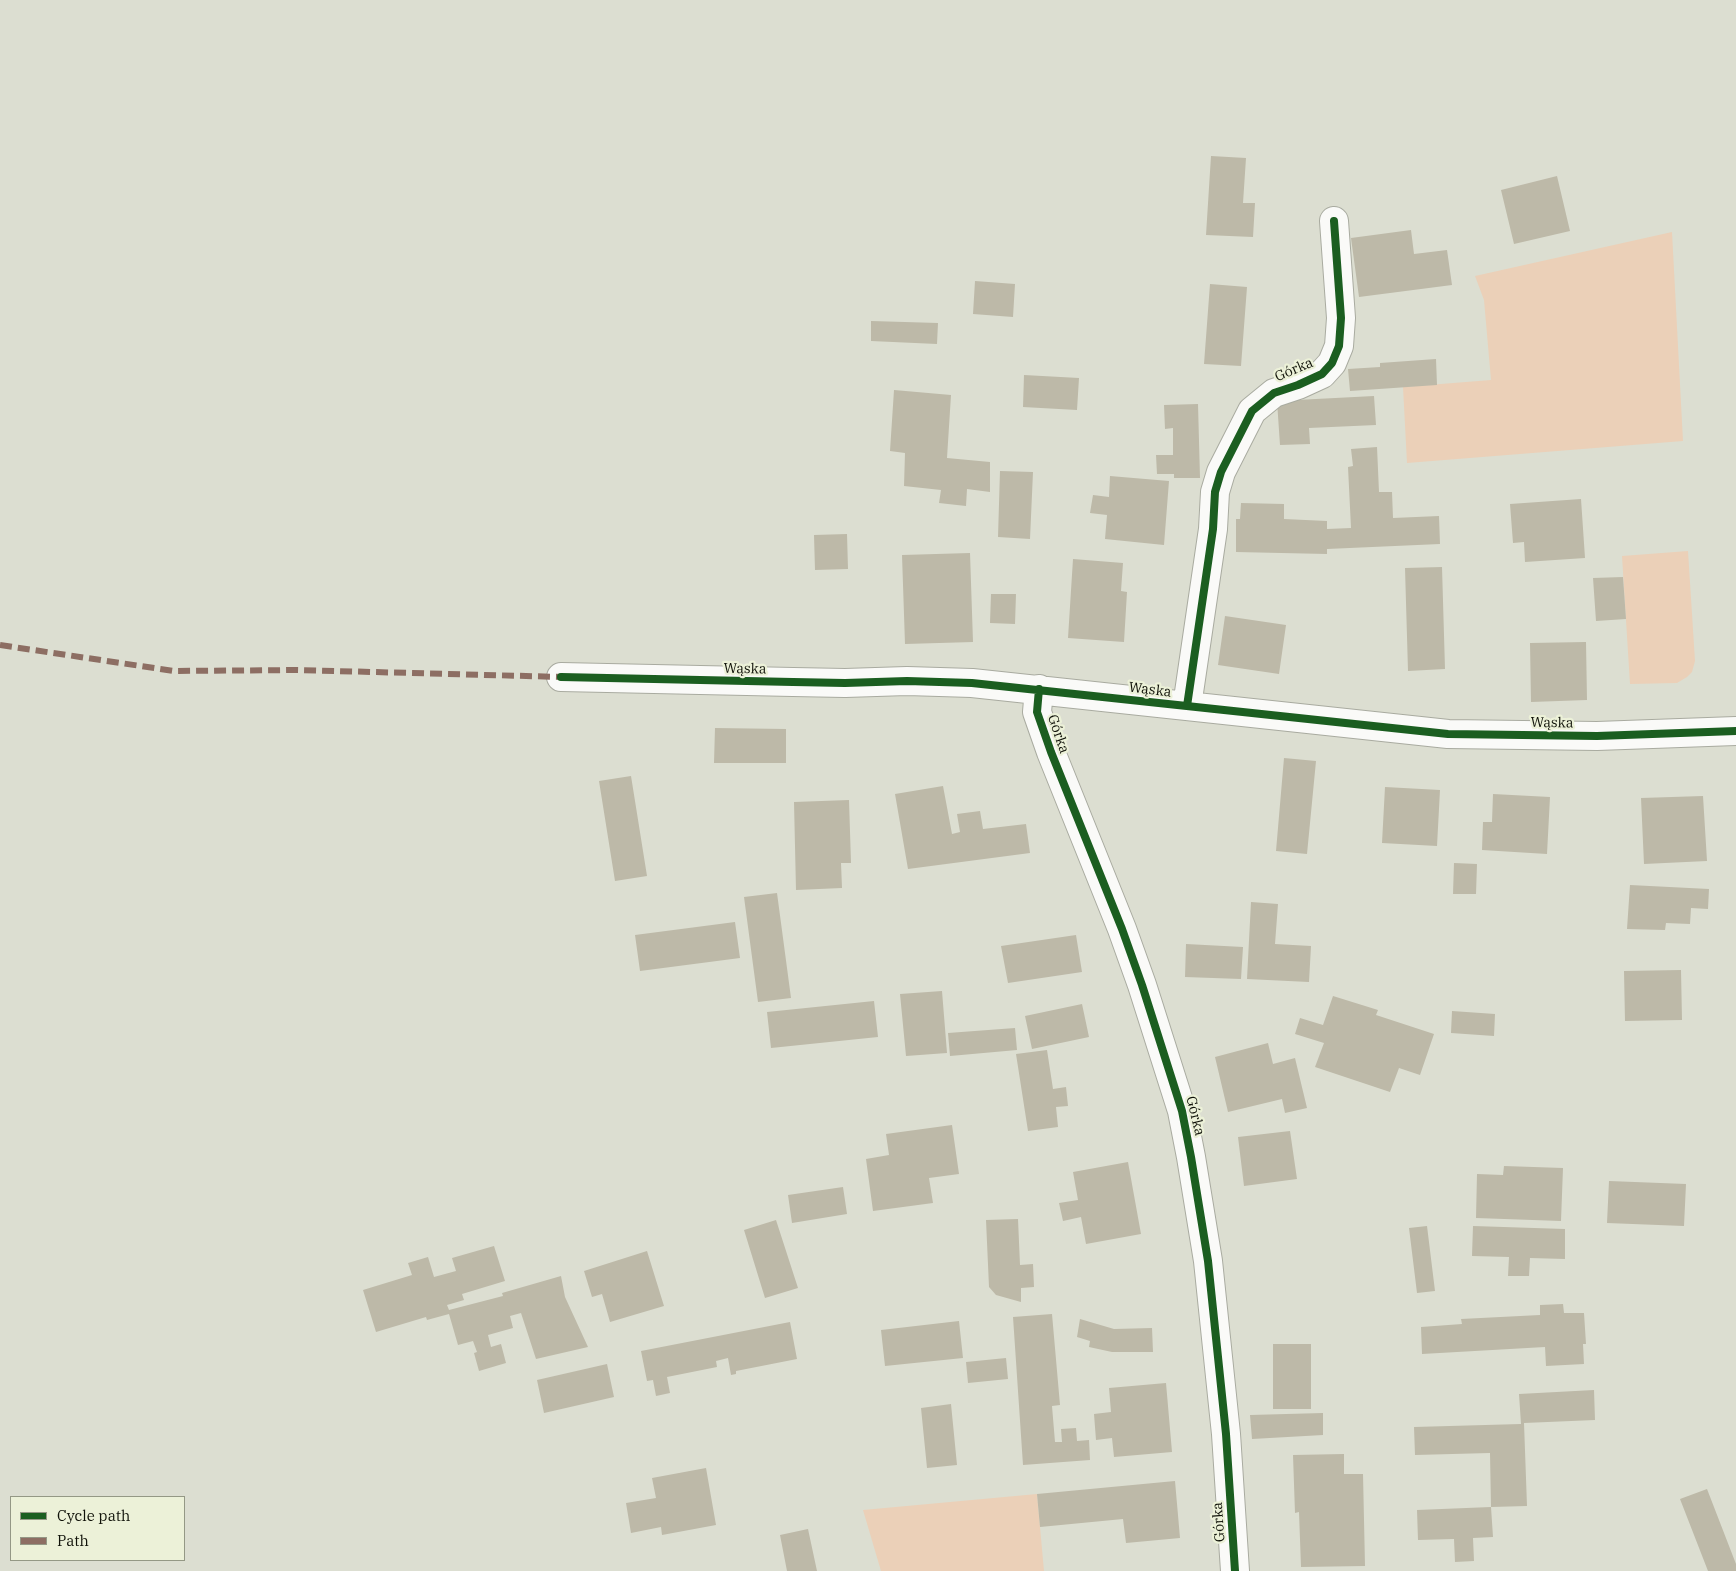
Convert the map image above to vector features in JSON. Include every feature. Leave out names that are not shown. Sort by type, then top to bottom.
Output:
[{"type":"street","name":"Górka","points":[[1186,706],[1213,529],[1215,492],[1221,472],[1252,411],[1274,393],[1322,374],[1332,362],[1339,346],[1341,318],[1334,221]]},
{"type":"street","name":"Wąska","points":[[561,677],[802,683],[907,681],[972,683],[1448,734],[1597,736],[1736,731]]},
{"type":"street","name":"Górka","points":[[1039,689],[1037,712],[1042,728],[1122,929],[1182,1111],[1208,1260],[1224,1415],[1235,1571]]},
{"type":"shaded area","points":[[1672,232],[1683,441],[1407,463],[1403,387],[1491,380],[1484,300],[1475,276]]},
{"type":"shaded area","points":[[1688,551],[1695,661],[1692,672],[1677,683],[1630,684],[1622,556]]},
{"type":"shaded area","points":[[1037,1494],[1044,1571],[881,1571],[863,1510]]},
{"type":"building","points":[[1211,156],[1246,158],[1243,203],[1255,203],[1253,237],[1206,235]]},
{"type":"building","points":[[1557,176],[1570,231],[1514,244],[1501,190]]},
{"type":"building","points":[[1411,230],[1414,254],[1447,250],[1452,285],[1359,297],[1351,238]]},
{"type":"building","points":[[975,281],[1015,284],[1013,317],[973,314]]},
{"type":"building","points":[[1210,284],[1247,287],[1241,366],[1204,364]]},
{"type":"building","points":[[871,321],[938,323],[937,344],[871,341]]},
{"type":"building","points":[[1436,359],[1437,385],[1350,391],[1348,369],[1380,367],[1380,363]]},
{"type":"building","points":[[1024,375],[1079,378],[1077,410],[1023,407]]},
{"type":"building","points":[[894,390],[951,395],[947,458],[990,462],[990,492],[967,489],[966,506],[939,503],[941,490],[904,486],[905,453],[890,451]]},
{"type":"building","points":[[1374,396],[1376,425],[1309,428],[1310,444],[1280,445],[1277,401]]},
{"type":"building","points":[[1198,404],[1200,478],[1174,478],[1174,474],[1157,474],[1156,455],[1173,455],[1173,428],[1165,429],[1164,405]]},
{"type":"building","points":[[1377,447],[1379,492],[1392,492],[1393,518],[1439,516],[1440,544],[1327,549],[1327,554],[1236,552],[1236,519],[1240,519],[1241,503],[1284,504],[1284,519],[1327,521],[1327,529],[1351,528],[1348,467],[1353,466],[1351,449]]},
{"type":"building","points":[[1000,471],[1033,472],[1030,539],[998,537]]},
{"type":"building","points":[[1110,476],[1169,481],[1164,545],[1105,539],[1107,515],[1090,513],[1093,495],[1109,497]]},
{"type":"building","points":[[1581,499],[1585,558],[1525,562],[1524,542],[1513,543],[1510,504]]},
{"type":"building","points":[[847,534],[848,569],[815,570],[814,535]]},
{"type":"building","points":[[970,553],[973,642],[905,644],[902,555]]},
{"type":"building","points":[[1073,559],[1123,563],[1121,591],[1127,592],[1124,642],[1068,638]]},
{"type":"building","points":[[1442,567],[1445,669],[1408,671],[1405,568]]},
{"type":"building","points":[[1623,577],[1626,619],[1596,621],[1593,578]]},
{"type":"building","points":[[991,594],[1016,594],[1015,624],[990,623]]},
{"type":"building","points":[[1225,616],[1286,625],[1279,674],[1218,665]]},
{"type":"building","points":[[1586,642],[1587,700],[1531,702],[1530,643]]},
{"type":"building","points":[[715,728],[786,729],[786,763],[714,763]]},
{"type":"building","points":[[1284,758],[1316,761],[1307,854],[1276,851]]},
{"type":"building","points":[[631,776],[647,876],[615,881],[599,781]]},
{"type":"building","points":[[943,786],[952,834],[960,832],[957,814],[980,811],[983,829],[1026,824],[1030,853],[908,869],[895,794]]},
{"type":"building","points":[[1385,787],[1440,790],[1437,846],[1382,843]]},
{"type":"building","points":[[1493,794],[1550,797],[1547,854],[1482,850],[1483,822],[1492,822]]},
{"type":"building","points":[[1703,796],[1707,861],[1644,864],[1641,798]]},
{"type":"building","points":[[849,800],[851,863],[841,863],[842,888],[796,890],[794,802]]},
{"type":"building","points":[[1454,863],[1477,864],[1476,894],[1453,894]]},
{"type":"building","points":[[1630,885],[1709,889],[1708,909],[1691,908],[1690,924],[1666,923],[1665,930],[1627,929]]},
{"type":"building","points":[[777,893],[791,998],[758,1002],[744,897]]},
{"type":"building","points":[[1251,902],[1278,904],[1275,944],[1311,946],[1309,982],[1247,979]]},
{"type":"building","points":[[735,922],[740,958],[640,971],[635,935]]},
{"type":"building","points":[[1076,935],[1082,972],[1008,983],[1001,946]]},
{"type":"building","points":[[1186,944],[1243,947],[1241,979],[1185,977]]},
{"type":"building","points":[[1681,970],[1682,1020],[1625,1021],[1624,971]]},
{"type":"building","points":[[942,991],[947,1053],[906,1056],[900,994]]},
{"type":"building","points":[[1333,996],[1378,1010],[1376,1015],[1434,1034],[1420,1075],[1399,1068],[1390,1092],[1315,1067],[1324,1043],[1295,1034],[1300,1018],[1323,1025]]},
{"type":"building","points":[[874,1001],[878,1037],[771,1048],[767,1012]]},
{"type":"building","points":[[1082,1004],[1089,1037],[1032,1049],[1025,1016]]},
{"type":"building","points":[[1452,1011],[1495,1014],[1494,1036],[1451,1033]]},
{"type":"building","points":[[1015,1028],[1017,1050],[950,1056],[948,1033]]},
{"type":"building","points":[[1268,1043],[1273,1064],[1295,1058],[1307,1108],[1285,1113],[1282,1099],[1228,1112],[1215,1057]]},
{"type":"building","points":[[1047,1050],[1053,1089],[1066,1087],[1068,1106],[1056,1107],[1058,1127],[1028,1131],[1016,1054]]},
{"type":"building","points":[[952,1125],[959,1174],[929,1178],[933,1203],[873,1211],[866,1159],[889,1155],[886,1134]]},
{"type":"building","points":[[1290,1131],[1297,1179],[1244,1186],[1238,1137]]},
{"type":"building","points":[[1128,1162],[1141,1234],[1086,1244],[1081,1217],[1063,1221],[1059,1203],[1078,1200],[1073,1172]]},
{"type":"building","points":[[1504,1166],[1563,1168],[1561,1221],[1476,1218],[1477,1174],[1503,1175]]},
{"type":"building","points":[[1609,1181],[1686,1184],[1684,1226],[1607,1223]]},
{"type":"building","points":[[843,1187],[847,1214],[792,1223],[788,1195]]},
{"type":"building","points":[[1018,1219],[1020,1265],[1033,1264],[1034,1287],[1021,1288],[1021,1302],[996,1295],[989,1287],[986,1220]]},
{"type":"building","points":[[776,1220],[798,1288],[765,1298],[744,1230]]},
{"type":"building","points":[[1427,1226],[1435,1291],[1417,1293],[1409,1228]]},
{"type":"building","points":[[1473,1226],[1565,1229],[1565,1259],[1530,1258],[1529,1276],[1508,1276],[1509,1257],[1472,1256]]},
{"type":"building","points":[[494,1246],[505,1281],[462,1294],[464,1300],[447,1305],[449,1310],[503,1296],[502,1293],[561,1276],[565,1297],[588,1347],[536,1359],[521,1313],[510,1316],[513,1328],[488,1335],[491,1347],[501,1344],[506,1363],[479,1371],[474,1353],[477,1352],[473,1341],[458,1345],[449,1314],[427,1320],[426,1317],[376,1332],[363,1290],[412,1275],[408,1263],[428,1257],[434,1277],[456,1271],[452,1258]]},
{"type":"building","points":[[647,1251],[664,1306],[610,1322],[602,1294],[592,1297],[584,1271]]},
{"type":"building","points":[[1563,1304],[1564,1313],[1584,1313],[1586,1344],[1583,1344],[1584,1364],[1546,1366],[1545,1347],[1422,1354],[1421,1327],[1462,1324],[1461,1319],[1540,1315],[1540,1305]]},
{"type":"building","points":[[1052,1314],[1060,1405],[1052,1406],[1055,1442],[1062,1442],[1061,1429],[1076,1428],[1077,1441],[1089,1440],[1090,1460],[1023,1465],[1013,1317]]},
{"type":"building","points":[[1080,1319],[1114,1329],[1152,1328],[1153,1352],[1112,1352],[1089,1347],[1090,1341],[1077,1337]]},
{"type":"building","points":[[959,1321],[963,1358],[885,1366],[881,1330]]},
{"type":"building","points":[[790,1322],[797,1359],[736,1371],[736,1374],[731,1375],[728,1358],[716,1361],[717,1367],[667,1377],[670,1393],[656,1396],[653,1380],[647,1381],[641,1351]]},
{"type":"building","points":[[1273,1344],[1311,1344],[1311,1409],[1273,1409]]},
{"type":"building","points":[[1006,1358],[1008,1379],[968,1383],[966,1362]]},
{"type":"building","points":[[607,1364],[614,1397],[544,1413],[537,1380]]},
{"type":"building","points":[[1166,1383],[1172,1452],[1114,1457],[1112,1438],[1096,1440],[1094,1414],[1111,1412],[1109,1388]]},
{"type":"building","points":[[1594,1390],[1595,1420],[1524,1423],[1527,1506],[1491,1507],[1490,1453],[1415,1455],[1414,1427],[1521,1424],[1519,1394]]},
{"type":"building","points":[[951,1404],[957,1465],[927,1468],[921,1408]]},
{"type":"building","points":[[1323,1413],[1323,1435],[1252,1439],[1250,1415]]},
{"type":"building","points":[[1344,1454],[1344,1474],[1363,1474],[1365,1566],[1301,1567],[1299,1512],[1295,1513],[1293,1455]]},
{"type":"building","points":[[706,1468],[716,1525],[662,1535],[661,1527],[631,1533],[626,1503],[656,1498],[652,1478]]},
{"type":"building","points":[[1175,1481],[1180,1538],[1126,1543],[1123,1519],[1040,1527],[1037,1494]]},
{"type":"building","points":[[1707,1489],[1736,1564],[1736,1571],[1708,1571],[1680,1499]]},
{"type":"building","points":[[1491,1507],[1493,1537],[1473,1538],[1474,1561],[1455,1562],[1454,1539],[1418,1540],[1417,1510]]},
{"type":"building","points":[[808,1529],[817,1571],[787,1571],[780,1535]]},
{"type":"marked path","points":[[0,645],[174,671],[297,670],[564,677]]},
{"type":"cycle path","points":[[1187,706],[1213,529],[1215,492],[1221,472],[1252,411],[1274,393],[1322,374],[1332,363],[1339,346],[1341,318],[1334,221]]},
{"type":"cycle path","points":[[561,677],[845,683],[907,681],[972,683],[1448,734],[1597,736],[1736,731]]},
{"type":"cycle path","points":[[1039,689],[1037,712],[1051,752],[1122,929],[1182,1111],[1208,1261],[1226,1434],[1235,1571]]}]
